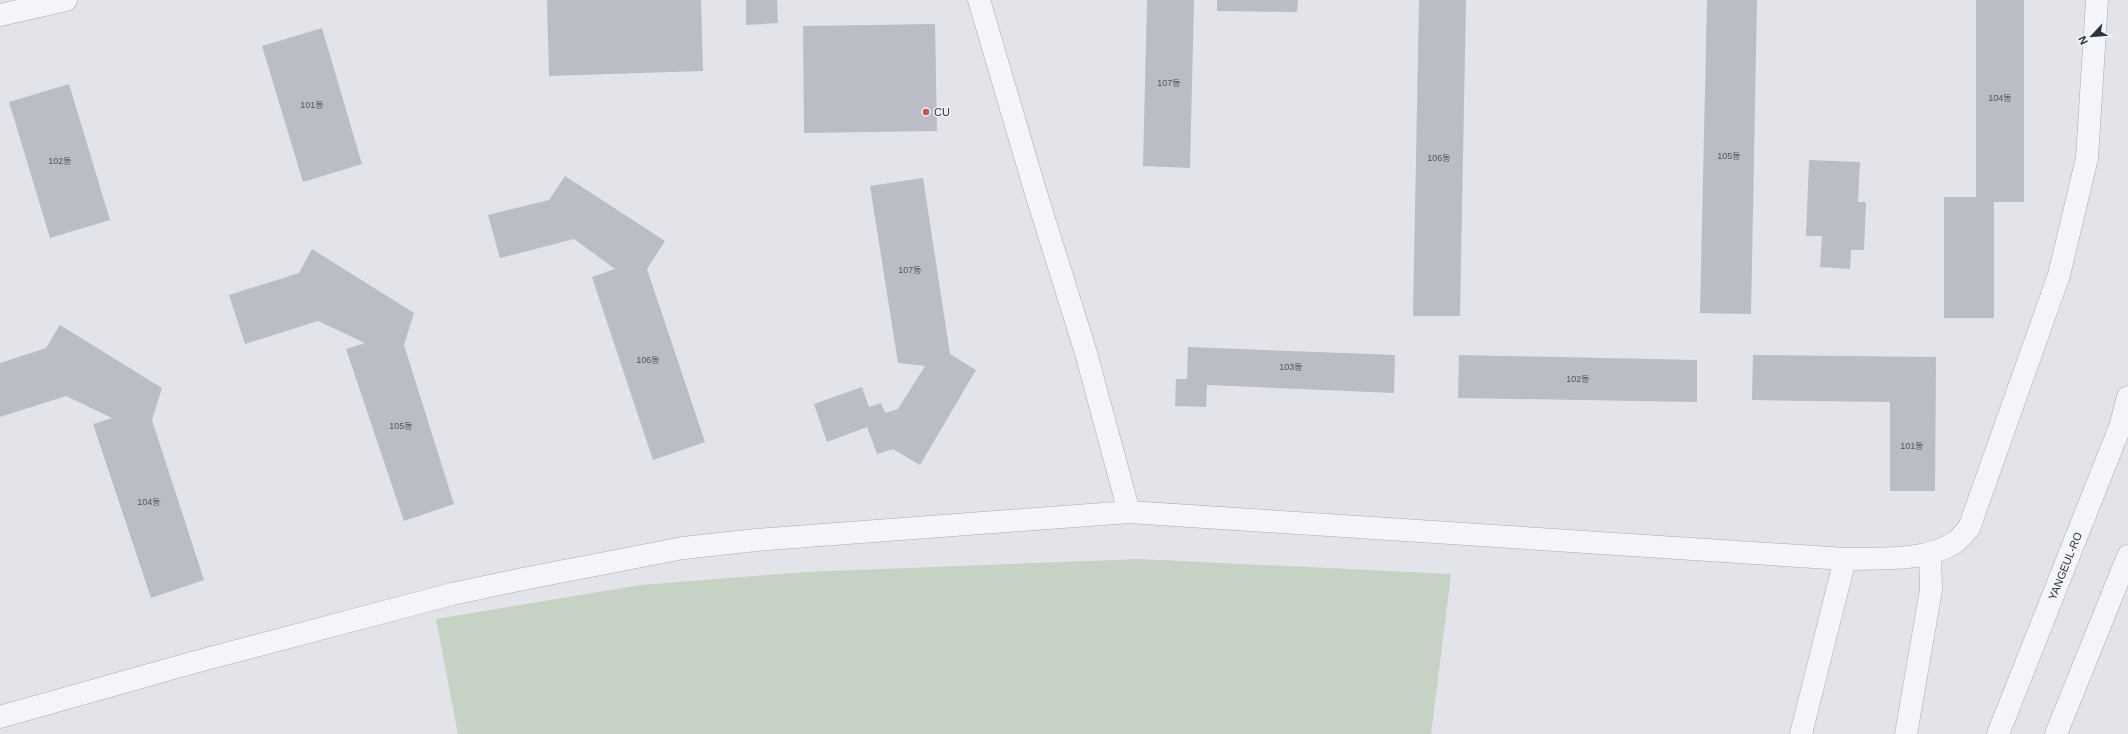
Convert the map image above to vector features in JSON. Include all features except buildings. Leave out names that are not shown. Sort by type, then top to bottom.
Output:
[{"type":"street","points":[[0,15],[66,0]]},
{"type":"street","points":[[979,0],[1035,190],[1086,353],[1129,512]]},
{"type":"street","points":[[0,717],[195,662],[452,594],[523,578],[676,549],[859,531],[1129,512],[1845,559],[1898,558],[1930,553],[1954,543],[1969,528],[2059,275],[2087,158],[2097,0]]},
{"type":"street","name":"YANGEUL-RO","points":[[1998,734],[2120,427],[2128,396]]},
{"type":"street","points":[[1906,734],[1931,590],[1930,553]]},
{"type":"street","points":[[2056,734],[2128,556]]},
{"type":"street","points":[[1801,734],[1845,559]]},
{"type":"green space","points":[[1138,559],[1451,574],[1431,734],[458,734],[436,619],[641,585],[807,572]]},
{"type":"place","name":"CU","points":[[926,112]]}]
